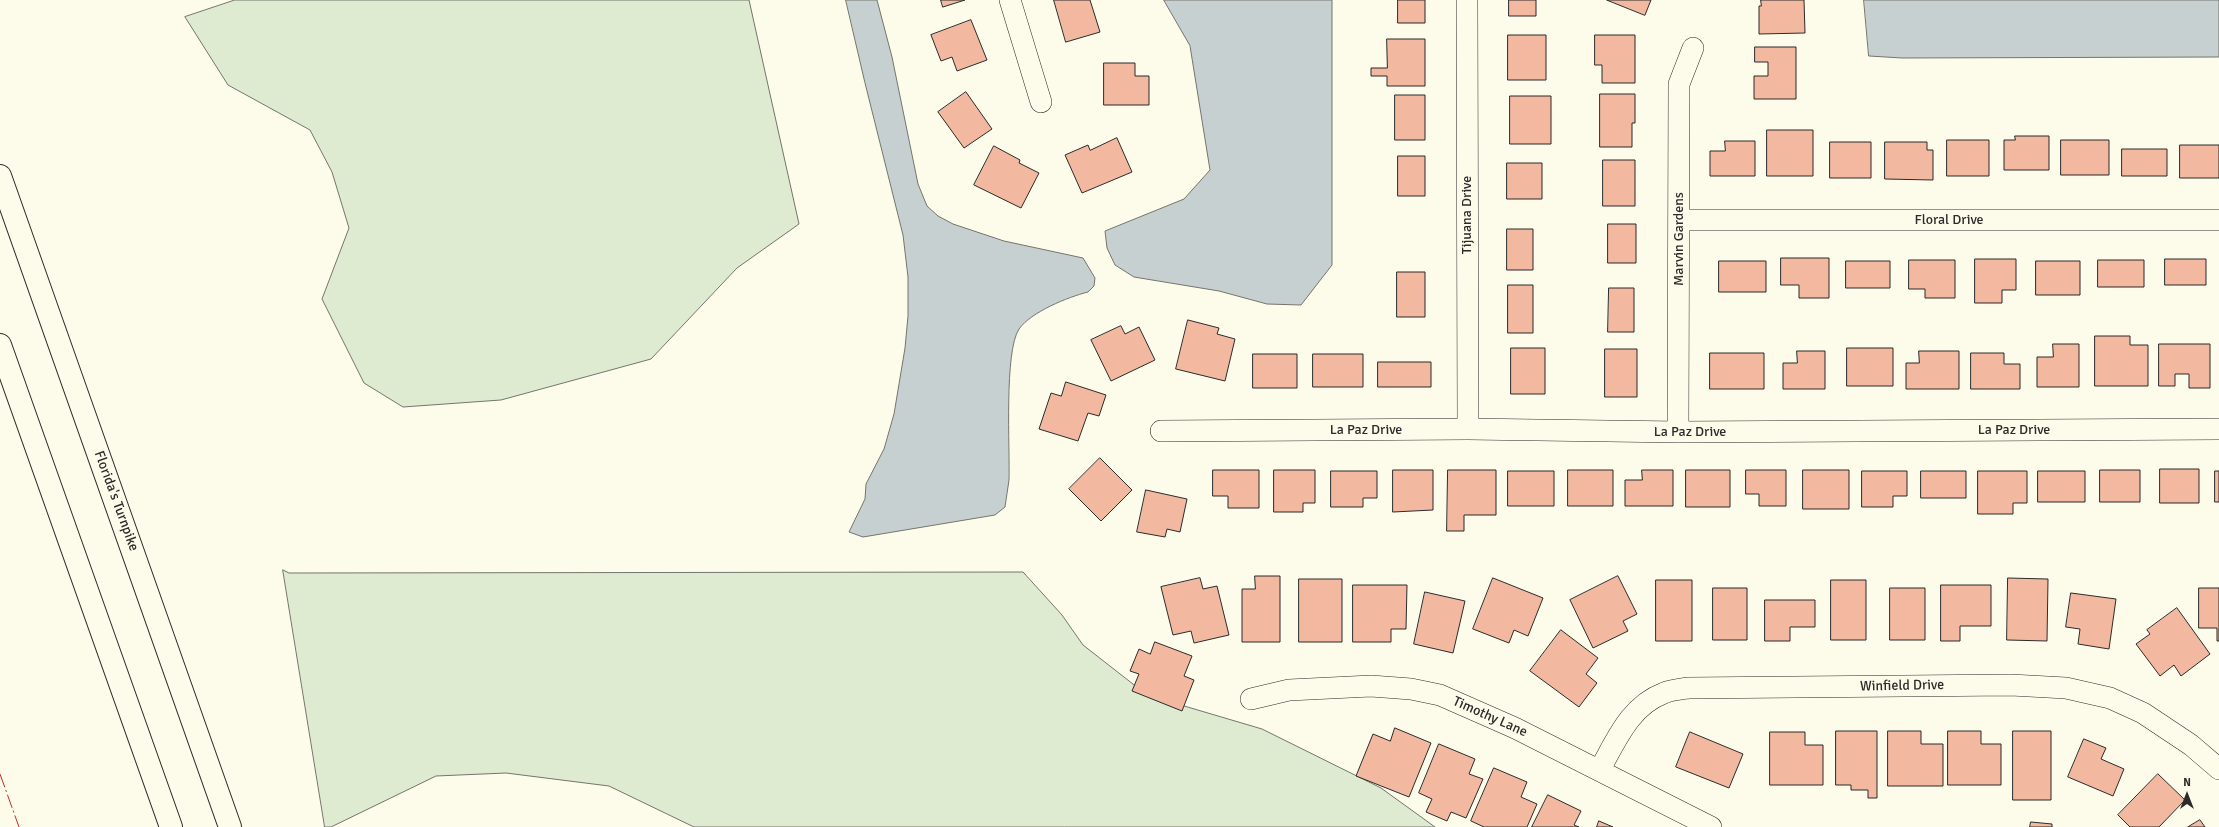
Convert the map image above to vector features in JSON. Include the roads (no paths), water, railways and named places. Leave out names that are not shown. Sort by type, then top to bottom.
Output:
[{"type":"highway","name":"Florida's Turnpike","points":[[0,176],[230,827]]},
{"type":"highway","points":[[0,345],[171,827]]},
{"type":"street","points":[[1010,0],[1041,102]]},
{"type":"street","name":"Tijuana Drive","points":[[1467,0],[1468,429]]},
{"type":"street","name":"Marvin Gardens","points":[[1678,432],[1679,84],[1693,48]]},
{"type":"street","name":"Floral Drive","points":[[1679,220],[2219,220]]},
{"type":"street","name":"La Paz Drive","points":[[1160,431],[1468,429],[1678,432],[2219,429]]},
{"type":"street","name":"Winfield Drive","points":[[1600,769],[1628,719],[1645,703],[1665,692],[1688,688],[2011,685],[2066,688],[2110,698],[2143,713],[2215,758]]},
{"type":"street","name":"Timothy Lane","points":[[1251,699],[1289,690],[1371,686],[1411,689],[1440,695],[1472,708],[1600,769],[1711,827]]}]
